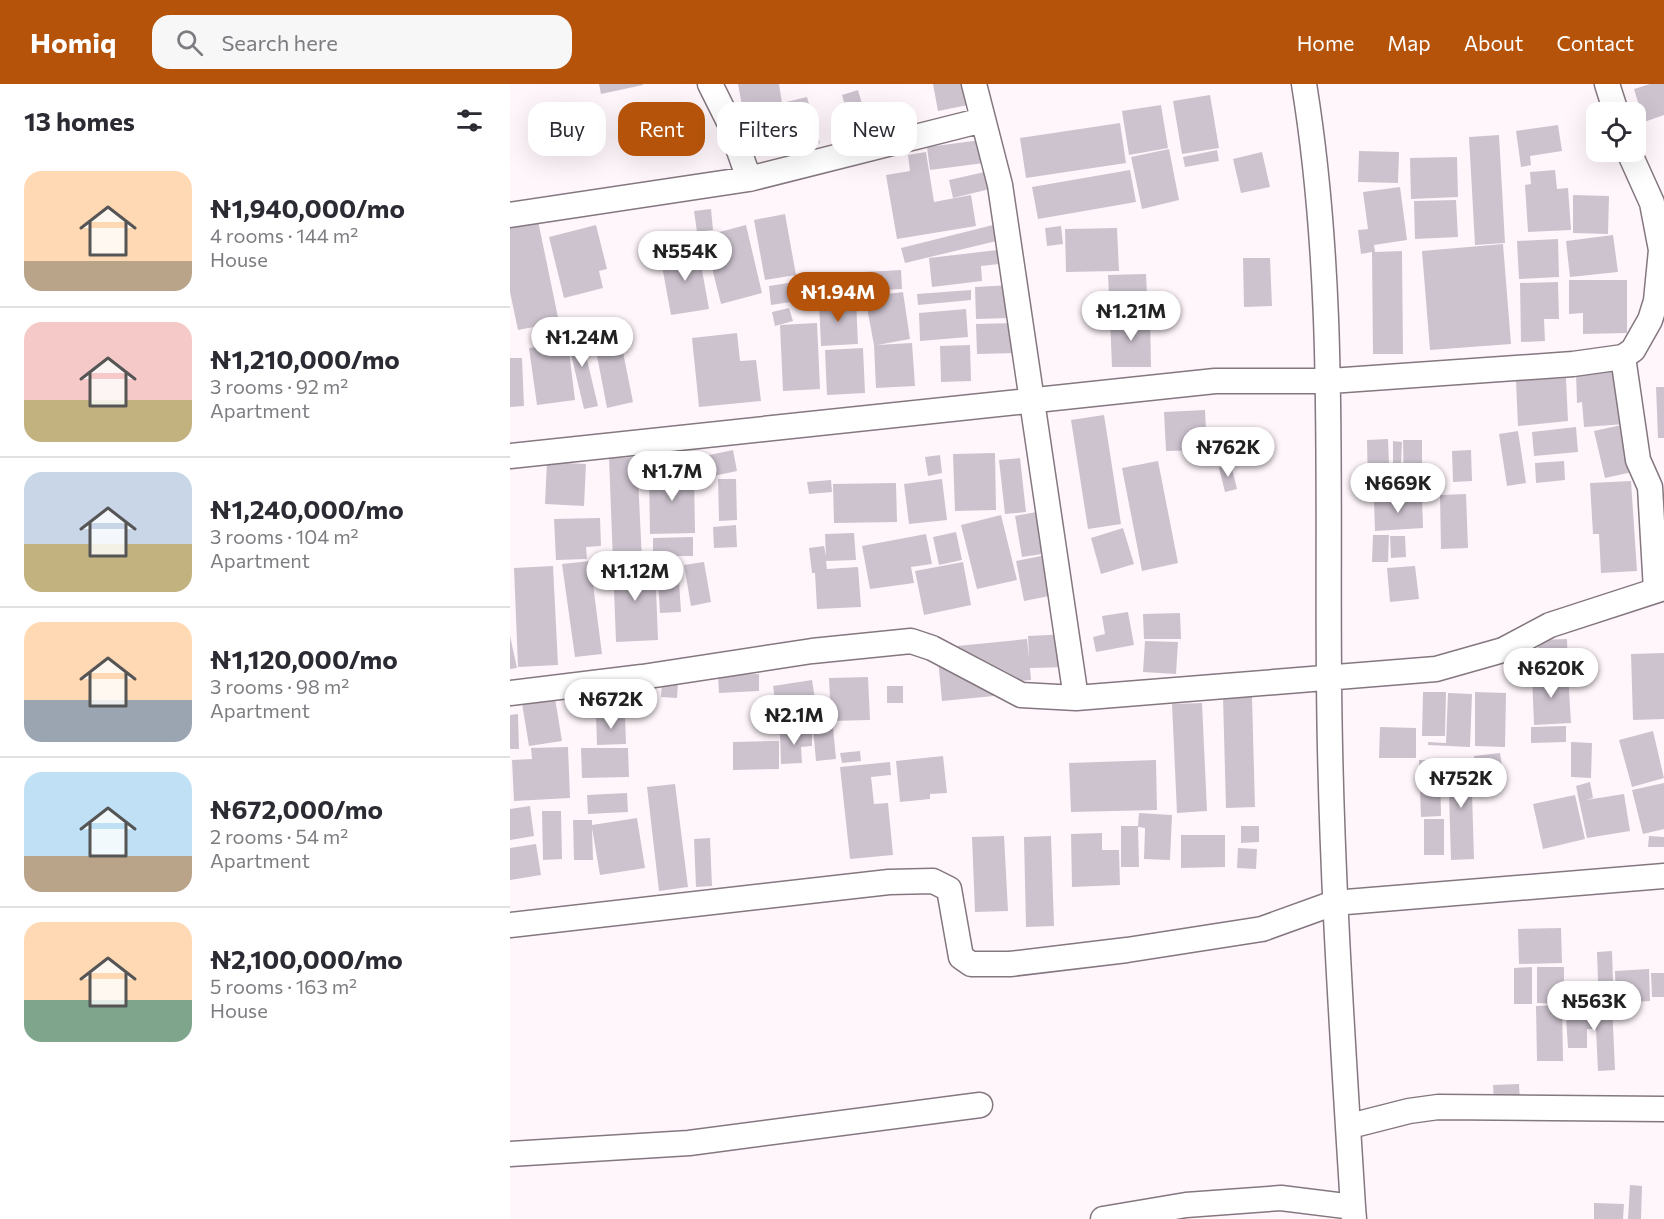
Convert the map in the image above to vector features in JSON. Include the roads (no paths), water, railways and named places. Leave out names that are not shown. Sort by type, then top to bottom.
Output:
[{"type":"street","points":[[710,84],[729,122],[749,179]]},
{"type":"street","points":[[974,84],[1000,185],[1076,698]]},
{"type":"street","points":[[1103,1219],[1186,1205],[1281,1198],[1353,1213],[1350,1126],[1334,903],[1329,677],[1330,381],[1317,164],[1304,84]]},
{"type":"street","points":[[1607,84],[1613,102]]},
{"type":"street","points":[[510,215],[662,190],[749,179],[983,120]]},
{"type":"street","points":[[510,456],[1031,398],[1215,381],[1330,381],[1574,364],[1623,357],[1633,350],[1650,320],[1656,301],[1661,250],[1652,203],[1634,162]]},
{"type":"street","points":[[510,693],[642,677],[812,651],[911,641],[932,648],[1021,695],[1076,698],[1436,669],[1503,650],[1550,625],[1660,589],[1650,487],[1638,460],[1623,357]]},
{"type":"street","points":[[510,925],[889,882],[933,881],[949,889],[961,957],[971,964],[1010,964],[1127,950],[1262,929],[1334,903],[1664,876]]},
{"type":"street","points":[[510,1154],[689,1143],[980,1105]]},
{"type":"street","points":[[1350,1126],[1409,1111],[1438,1107],[1664,1108]]}]
